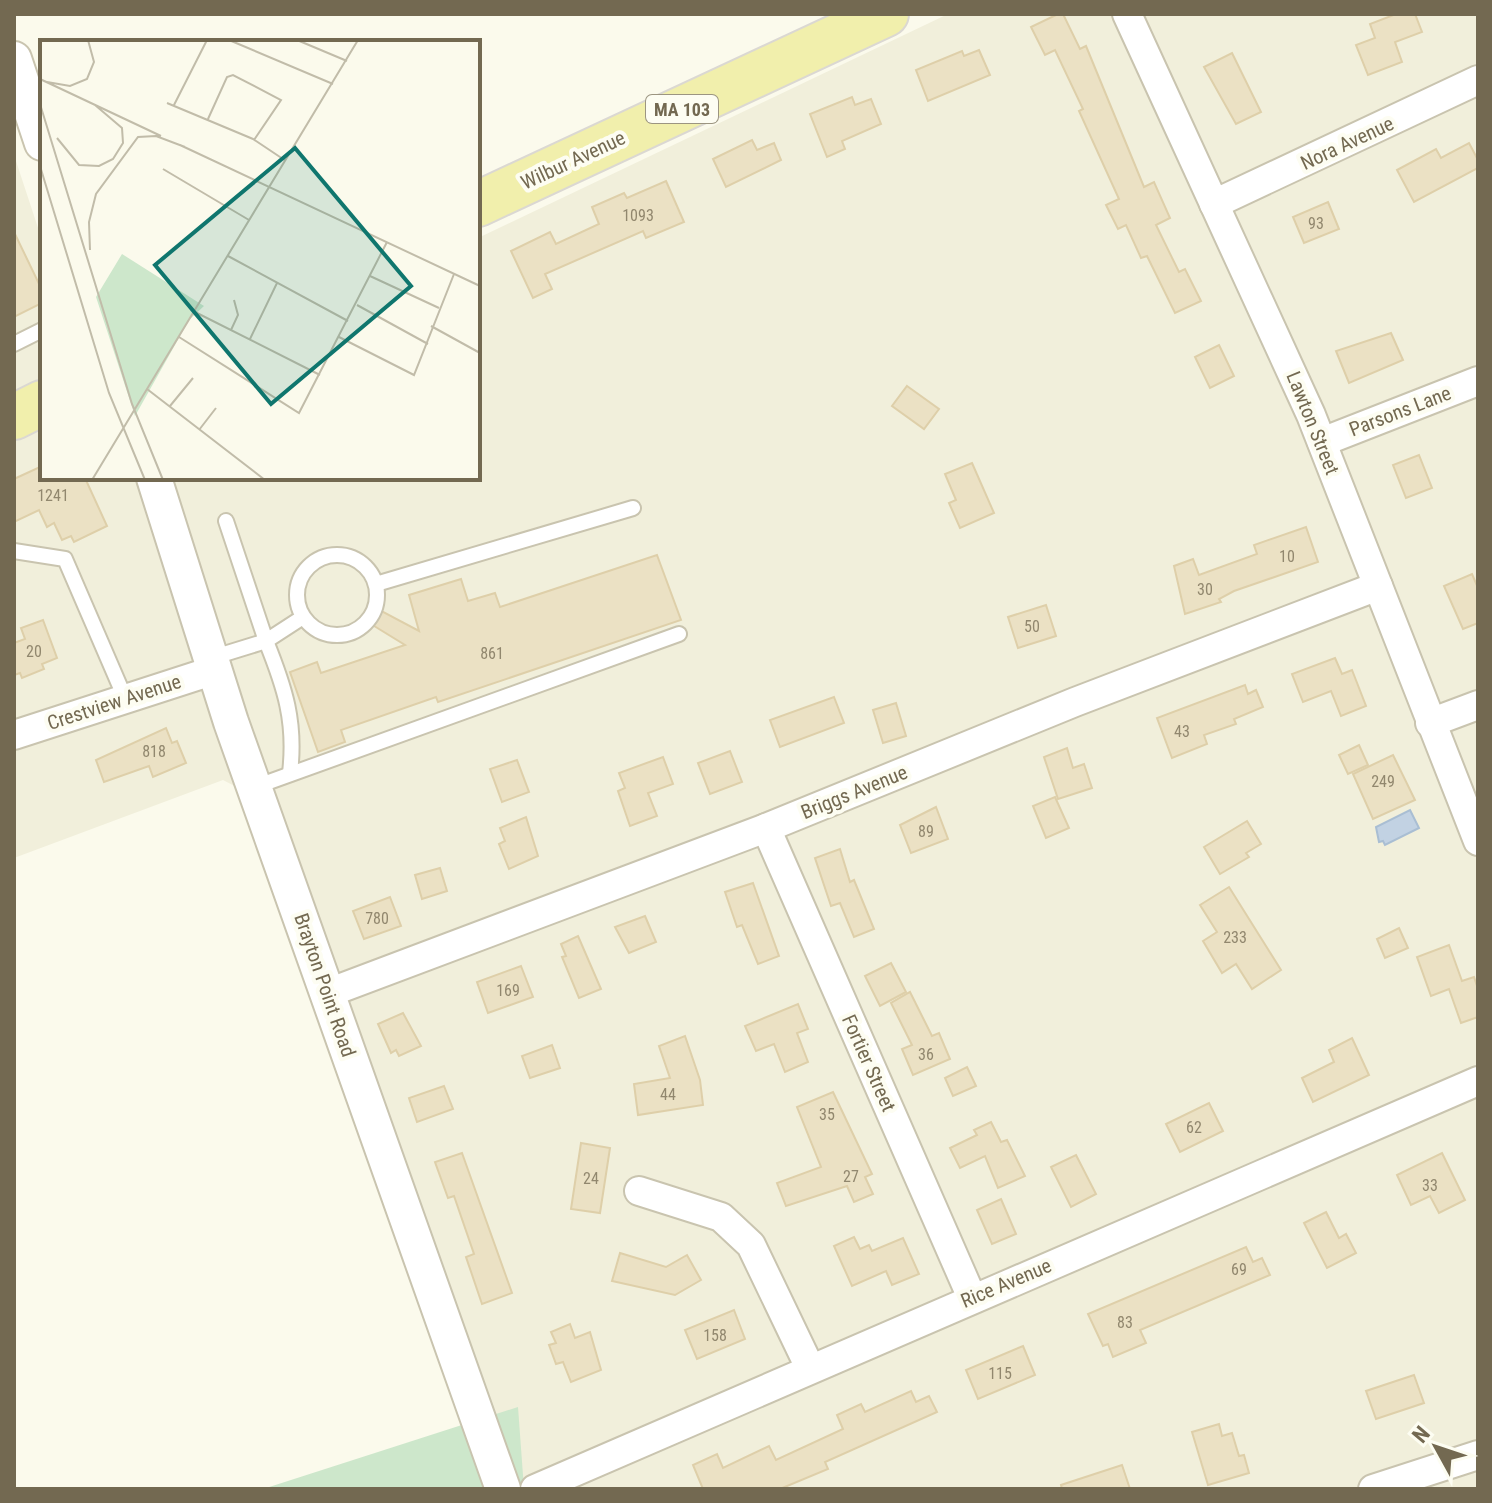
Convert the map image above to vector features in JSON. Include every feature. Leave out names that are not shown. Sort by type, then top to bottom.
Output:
[{"type":"main road","name":"Wilbur Avenue","points":[[480,203],[886,14]]},
{"type":"main road","points":[[14,417],[40,404]]},
{"type":"street","name":"Lawton Street","points":[[1127,14],[1322,442],[1478,841]]},
{"type":"street","points":[[14,59],[31,136]]},
{"type":"street","name":"Nora Avenue","points":[[1214,204],[1478,80]]},
{"type":"street","name":"Parsons Lane","points":[[1322,442],[1478,381]]},
{"type":"street","name":"Brayton Point Road","points":[[155,480],[254,787],[503,1489]]},
{"type":"street","name":"Briggs Avenue","points":[[328,993],[766,828],[1075,702],[1378,586]]},
{"type":"street","name":"Crestview Avenue","points":[[14,735],[125,698],[213,664]]},
{"type":"street","points":[[1430,723],[1478,705]]},
{"type":"street","name":"Fortier Street","points":[[766,828],[972,1298]]},
{"type":"street","name":"Rice Avenue","points":[[535,1489],[1478,1081]]},
{"type":"street","points":[[639,1191],[721,1217],[751,1245],[810,1368]]},
{"type":"street","points":[[1373,1489],[1478,1455]]},
{"type":"lane","points":[[14,344],[40,331]]},
{"type":"lane","points":[[376,584],[633,508]]},
{"type":"lane","points":[[226,521],[289,706],[295,738],[290,773]]},
{"type":"lane","points":[[14,551],[65,559],[125,698]]},
{"type":"lane","points":[[332,555],[354,559],[371,574],[376,584],[375,607],[370,618],[353,633],[330,635],[310,626],[303,617],[296,595],[298,584],[303,573],[321,558],[332,555]]},
{"type":"lane","points":[[213,664],[266,641],[303,617]]},
{"type":"lane","points":[[254,787],[679,634]]},
{"type":"shaded area","points":[[948,14],[1478,14],[1478,1489],[516,1489],[273,806],[223,780],[14,858],[14,155],[40,234],[40,480],[480,480],[480,237]]},
{"type":"green space","points":[[518,1407],[524,1489],[263,1489]]},
{"type":"water","points":[[1410,810],[1419,828],[1385,845],[1383,841],[1379,842],[1376,827]]},
{"type":"building","points":[[1063,14],[1080,49],[1086,46],[1144,187],[1154,182],[1170,218],[1156,225],[1179,272],[1185,269],[1201,301],[1175,313],[1147,256],[1141,258],[1126,225],[1118,229],[1106,205],[1119,199],[1079,111],[1083,109],[1055,50],[1045,55],[1031,27]]},
{"type":"building","points":[[1396,14],[1415,14],[1422,32],[1395,42],[1402,62],[1368,75],[1356,45],[1375,38],[1370,24]]},
{"type":"building","points":[[979,50],[990,75],[928,101],[916,70],[962,51],[964,56]]},
{"type":"building","points":[[1232,53],[1261,112],[1236,124],[1204,67]]},
{"type":"building","points":[[852,97],[855,105],[871,99],[881,124],[842,141],[845,149],[827,157],[810,114]]},
{"type":"building","points":[[752,140],[757,150],[774,143],[781,160],[726,187],[713,159]]},
{"type":"building","points":[[1469,143],[1478,160],[1478,168],[1414,202],[1397,170],[1436,149],[1441,158]]},
{"type":"building","points":[[666,181],[684,222],[646,238],[643,231],[545,274],[552,289],[533,298],[511,251],[550,232],[556,244],[599,224],[592,207],[624,193],[627,198]]},
{"type":"building","points":[[1328,202],[1339,229],[1304,243],[1293,217]]},
{"type":"building","points":[[14,232],[40,286],[40,304],[14,317]]},
{"type":"building","points":[[1391,333],[1403,360],[1349,383],[1336,351]]},
{"type":"building","points":[[1219,345],[1234,376],[1210,388],[1195,357]]},
{"type":"building","points":[[907,386],[939,409],[924,429],[892,406]]},
{"type":"building","points":[[1419,455],[1432,488],[1406,498],[1393,465]]},
{"type":"building","points":[[972,463],[994,513],[960,528],[949,503],[956,500],[945,474]]},
{"type":"building","points":[[40,467],[40,480],[86,480],[107,526],[74,542],[71,536],[62,540],[54,523],[47,527],[39,510],[14,522],[14,479]]},
{"type":"building","points":[[1306,527],[1318,562],[1234,591],[1219,599],[1221,602],[1185,614],[1174,566],[1193,559],[1199,575],[1257,554],[1254,545]]},
{"type":"building","points":[[657,555],[681,620],[438,702],[436,697],[341,730],[345,742],[318,752],[290,672],[317,662],[321,673],[405,645],[366,621],[374,607],[419,631],[409,595],[461,579],[468,601],[495,593],[500,607]]},
{"type":"building","points":[[1472,574],[1478,588],[1478,623],[1463,629],[1444,586]]},
{"type":"building","points":[[1046,605],[1056,636],[1018,648],[1008,617]]},
{"type":"building","points":[[43,620],[57,658],[42,664],[44,669],[22,678],[20,673],[14,675],[14,643],[25,639],[21,628]]},
{"type":"building","points":[[1335,658],[1342,674],[1352,670],[1366,706],[1341,716],[1331,691],[1303,702],[1292,674]]},
{"type":"building","points":[[1245,685],[1248,694],[1256,690],[1263,707],[1234,719],[1236,724],[1204,735],[1207,744],[1172,758],[1157,718]]},
{"type":"building","points":[[834,697],[844,723],[780,747],[770,720]]},
{"type":"building","points":[[896,703],[906,736],[883,743],[873,710]]},
{"type":"building","points":[[166,728],[172,743],[177,741],[186,763],[153,777],[149,766],[104,782],[96,760]]},
{"type":"building","points":[[1359,745],[1368,765],[1348,774],[1339,755]]},
{"type":"building","points":[[1067,748],[1073,768],[1084,764],[1092,788],[1058,799],[1044,757]]},
{"type":"building","points":[[730,751],[742,782],[710,794],[698,763]]},
{"type":"building","points":[[1393,755],[1415,800],[1373,819],[1353,774]]},
{"type":"building","points":[[663,757],[673,784],[648,793],[657,816],[630,826],[618,791],[625,788],[619,773]]},
{"type":"building","points":[[517,760],[529,792],[502,802],[490,769]]},
{"type":"building","points":[[1055,797],[1069,828],[1046,838],[1033,806]]},
{"type":"building","points":[[936,807],[948,839],[911,853],[900,825]]},
{"type":"building","points":[[526,817],[538,856],[509,869],[499,844],[505,841],[500,828]]},
{"type":"building","points":[[1247,821],[1261,844],[1246,853],[1249,857],[1220,874],[1204,847]]},
{"type":"building","points":[[840,849],[850,882],[854,880],[874,929],[854,937],[840,903],[831,906],[815,858]]},
{"type":"building","points":[[440,868],[447,891],[422,899],[415,875]]},
{"type":"building","points":[[753,883],[779,956],[758,964],[742,925],[737,927],[725,892]]},
{"type":"building","points":[[1229,887],[1281,970],[1252,989],[1236,964],[1222,973],[1203,941],[1217,932],[1200,905]]},
{"type":"building","points":[[390,897],[401,926],[364,939],[353,911]]},
{"type":"building","points":[[645,916],[656,942],[629,953],[615,927]]},
{"type":"building","points":[[1399,928],[1408,948],[1385,958],[1377,939]]},
{"type":"building","points":[[578,936],[601,989],[579,998],[562,957],[566,956],[561,944]]},
{"type":"building","points":[[1449,945],[1462,981],[1474,977],[1478,989],[1478,1017],[1461,1023],[1449,989],[1431,996],[1417,957]]},
{"type":"building","points":[[891,963],[906,992],[880,1006],[865,976]]},
{"type":"building","points":[[521,966],[533,997],[488,1013],[477,982]]},
{"type":"building","points":[[910,992],[932,1036],[939,1033],[950,1059],[913,1075],[902,1049],[912,1045],[891,1003]]},
{"type":"building","points":[[798,1004],[808,1029],[797,1033],[808,1062],[785,1072],[774,1044],[756,1051],[745,1026]]},
{"type":"building","points":[[403,1013],[421,1046],[399,1056],[396,1050],[391,1053],[378,1024]]},
{"type":"building","points":[[685,1036],[700,1080],[703,1105],[638,1115],[634,1084],[670,1078],[659,1046]]},
{"type":"building","points":[[1352,1038],[1369,1075],[1313,1102],[1302,1078],[1334,1062],[1329,1050]]},
{"type":"building","points":[[552,1045],[560,1068],[530,1078],[522,1056]]},
{"type":"building","points":[[967,1067],[976,1086],[953,1096],[945,1078]]},
{"type":"building","points":[[444,1086],[453,1109],[417,1122],[409,1098]]},
{"type":"building","points":[[833,1092],[872,1174],[865,1177],[873,1194],[854,1202],[847,1186],[786,1206],[777,1183],[821,1167],[797,1107]]},
{"type":"building","points":[[1209,1103],[1223,1131],[1180,1152],[1166,1124]]},
{"type":"building","points":[[991,1122],[1001,1142],[1007,1140],[1025,1176],[998,1188],[985,1156],[960,1168],[950,1148],[977,1135],[974,1130]]},
{"type":"building","points":[[581,1143],[610,1148],[600,1213],[571,1209]]},
{"type":"building","points":[[462,1153],[512,1293],[482,1304],[466,1257],[474,1254],[454,1196],[448,1198],[435,1162]]},
{"type":"building","points":[[1442,1153],[1465,1200],[1439,1213],[1430,1196],[1411,1205],[1397,1175]]},
{"type":"building","points":[[1076,1155],[1096,1194],[1071,1207],[1051,1167]]},
{"type":"building","points":[[1001,1199],[1016,1234],[992,1244],[977,1210]]},
{"type":"building","points":[[1326,1212],[1339,1238],[1346,1234],[1356,1253],[1327,1268],[1304,1223]]},
{"type":"building","points":[[854,1237],[860,1249],[869,1245],[872,1251],[903,1238],[919,1274],[892,1285],[886,1271],[852,1286],[834,1246]]},
{"type":"building","points":[[1246,1247],[1253,1262],[1262,1258],[1270,1275],[1140,1330],[1146,1343],[1113,1357],[1108,1344],[1103,1346],[1088,1314]]},
{"type":"building","points":[[620,1253],[666,1267],[687,1255],[701,1280],[675,1295],[612,1281]]},
{"type":"building","points":[[734,1310],[745,1339],[697,1359],[685,1330]]},
{"type":"building","points":[[570,1324],[575,1338],[590,1332],[601,1370],[571,1382],[563,1362],[556,1364],[549,1345],[556,1343],[551,1332]]},
{"type":"building","points":[[1023,1346],[1035,1375],[978,1399],[966,1370]]},
{"type":"building","points":[[1414,1375],[1424,1403],[1376,1419],[1366,1391]]},
{"type":"building","points":[[911,1391],[916,1402],[929,1396],[937,1412],[825,1462],[828,1469],[780,1489],[703,1489],[693,1465],[717,1454],[723,1468],[769,1446],[776,1460],[843,1429],[837,1415],[861,1404],[865,1412]]},
{"type":"building","points":[[1219,1424],[1222,1436],[1232,1433],[1239,1456],[1244,1455],[1249,1473],[1208,1485],[1192,1432]]},
{"type":"building","points":[[1122,1465],[1130,1489],[1062,1489],[1061,1485]]}]
